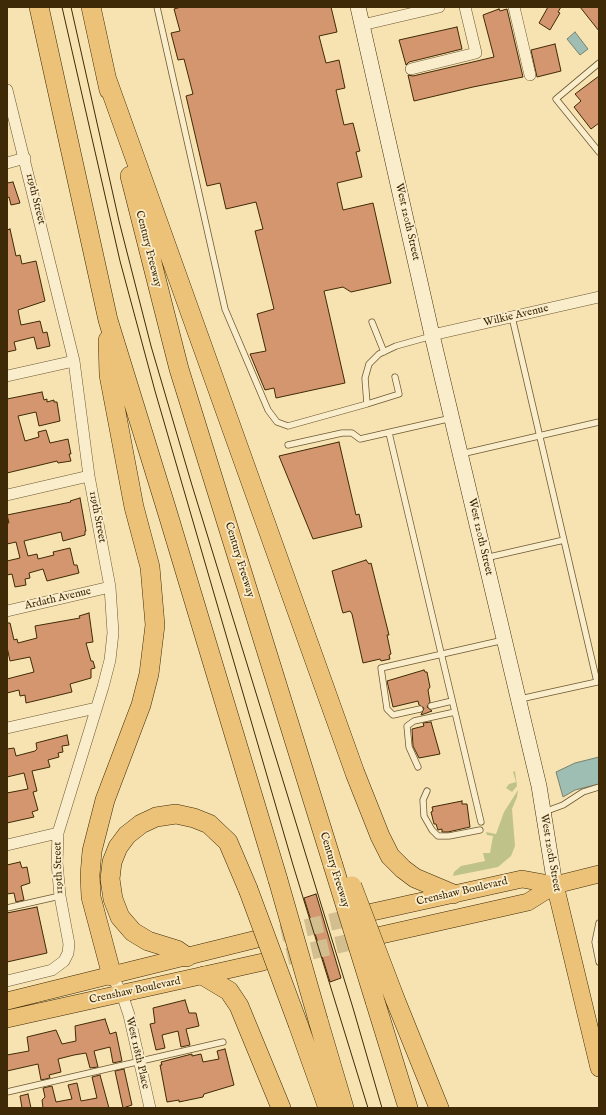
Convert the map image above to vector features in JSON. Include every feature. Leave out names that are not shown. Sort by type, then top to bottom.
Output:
[{"type":"highway","points":[[39,7],[108,320],[168,510],[344,1108]]},
{"type":"highway","name":"Century Freeway","points":[[91,7],[106,77],[152,268],[179,369],[308,785],[338,865],[375,1001],[408,1108]]},
{"type":"highway","points":[[106,77],[355,773],[380,836],[390,856],[403,869],[415,878],[453,894]]},
{"type":"highway","points":[[108,320],[109,375],[134,507],[150,567],[155,625],[149,674],[141,705],[105,800],[92,851],[90,874],[92,897],[112,976]]},
{"type":"highway","points":[[187,956],[177,950],[148,941],[133,932],[120,917],[113,899],[110,879],[112,862],[118,847],[127,835],[141,824],[156,817],[176,814],[194,818],[209,824],[228,842],[248,889],[328,1108]]},
{"type":"highway","points":[[338,865],[395,999],[439,1108]]},
{"type":"highway","points":[[204,976],[229,991],[239,1006],[280,1108]]},
{"type":"main road","name":"Crenshaw Boulevard","points":[[377,936],[528,902],[555,885],[599,874]]},
{"type":"main road","name":"Crenshaw Boulevard","points":[[368,913],[522,879],[555,885]]},
{"type":"main road","name":"West 120th Street","points":[[555,885],[599,1068]]},
{"type":"main road","name":"Crenshaw Boulevard","points":[[7,1001],[257,939]]},
{"type":"main road","name":"Crenshaw Boulevard","points":[[7,1019],[263,962]]},
{"type":"street","name":"West 120th Street","points":[[358,7],[432,336],[519,700],[543,812],[555,885]]},
{"type":"street","points":[[362,25],[439,7]]},
{"type":"street","points":[[412,69],[476,53],[465,7]]},
{"type":"street","points":[[514,7],[530,76]]},
{"type":"street","name":"119th Street","points":[[7,90],[26,158],[74,361],[89,476],[110,587],[113,633],[110,660],[58,833],[57,863],[60,896],[69,944],[68,953],[64,961],[52,970],[7,981]]},
{"type":"street","points":[[7,162],[26,158]]},
{"type":"street","name":"Wilkie Avenue","points":[[432,336],[599,297]]},
{"type":"street","points":[[7,376],[74,361]]},
{"type":"street","points":[[7,495],[89,476]]},
{"type":"street","name":"Ardath Avenue","points":[[7,611],[110,587]]},
{"type":"street","points":[[7,728],[96,708]]},
{"type":"street","points":[[7,845],[58,833]]},
{"type":"street","name":"West 118th Place","points":[[112,976],[122,994],[129,1015],[150,1108]]},
{"type":"lane","points":[[157,7],[225,309],[268,410],[277,422],[288,426],[399,394],[395,377]]},
{"type":"lane","points":[[599,63],[556,99],[599,152]]},
{"type":"lane","points":[[512,317],[597,682],[519,700]]},
{"type":"lane","points":[[372,322],[384,352]]},
{"type":"lane","points":[[367,404],[365,378],[369,364],[384,352],[396,346],[432,336]]},
{"type":"lane","points":[[288,445],[342,433],[352,433],[360,439],[452,418]]},
{"type":"lane","points":[[460,454],[599,422]]},
{"type":"lane","points":[[389,433],[481,822]]},
{"type":"lane","points":[[485,558],[564,540]]},
{"type":"lane","points":[[420,709],[393,715],[387,709],[381,668],[504,640]]},
{"type":"lane","points":[[431,706],[452,701]]},
{"type":"lane","points":[[418,767],[409,747],[407,726],[414,721],[455,712]]},
{"type":"lane","points":[[543,812],[563,805],[583,792],[599,787]]},
{"type":"lane","points":[[427,791],[423,800],[424,816],[432,830],[438,836],[449,836],[480,830]]},
{"type":"lane","points":[[7,908],[60,896]]},
{"type":"lane","points":[[599,923],[595,942],[599,962]]},
{"type":"lane","points":[[7,1092],[139,1060],[223,1042]]},
{"type":"green space","points":[[515,771],[517,786],[512,792],[506,788],[509,784],[516,782],[513,772]]},
{"type":"green space","points":[[518,790],[512,809],[515,846],[511,856],[498,867],[453,876],[454,872],[461,866],[485,861],[483,853],[490,853],[493,836],[487,835],[486,832],[496,834],[504,812]]},
{"type":"water","points":[[575,32],[588,49],[580,55],[567,39]]},
{"type":"water","points":[[599,757],[599,784],[575,790],[563,797],[556,772],[575,763]]},
{"type":"building","points":[[181,7],[331,7],[337,32],[319,36],[326,63],[339,60],[345,88],[336,90],[344,125],[353,123],[360,151],[356,152],[362,177],[337,183],[343,210],[373,203],[391,283],[351,292],[343,287],[324,291],[345,383],[276,398],[274,388],[265,390],[250,354],[266,351],[257,314],[274,309],[255,231],[263,229],[256,202],[226,209],[220,183],[207,186],[186,96],[193,94],[184,59],[178,60],[171,33],[180,31],[174,9]]},
{"type":"building","points":[[548,7],[561,7],[558,12],[560,13],[550,30],[539,23]]},
{"type":"building","points":[[580,7],[599,7],[599,31]]},
{"type":"building","points":[[499,9],[500,11],[507,9],[523,77],[414,101],[408,75],[413,76],[494,57],[483,15]]},
{"type":"building","points":[[457,27],[462,49],[409,62],[406,65],[399,40]]},
{"type":"building","points":[[555,44],[561,71],[537,77],[531,50]]},
{"type":"building","points":[[599,76],[599,123],[591,129],[574,107],[581,101],[575,94]]},
{"type":"building","points":[[13,182],[20,203],[11,205],[9,197],[7,198],[7,183]]},
{"type":"building","points":[[10,229],[16,256],[20,255],[22,264],[36,261],[45,301],[18,310],[21,325],[40,321],[43,333],[47,332],[50,346],[37,349],[34,337],[14,342],[16,350],[7,352],[7,230]]},
{"type":"building","points":[[42,392],[44,400],[47,399],[47,402],[54,400],[54,402],[57,402],[60,421],[39,426],[36,412],[18,416],[25,441],[39,437],[38,432],[46,430],[50,443],[68,439],[71,461],[58,463],[57,461],[7,473],[7,399]]},
{"type":"building","points":[[339,442],[356,515],[359,514],[362,527],[313,539],[279,456]]},
{"type":"building","points":[[80,498],[86,531],[85,535],[63,541],[61,532],[24,541],[28,556],[37,554],[38,559],[54,555],[53,552],[70,548],[74,565],[77,565],[79,573],[47,581],[43,569],[29,573],[30,578],[25,579],[26,585],[15,587],[12,574],[7,575],[7,561],[20,558],[16,542],[7,544],[7,523],[9,523],[7,515],[71,502],[70,501]]},
{"type":"building","points":[[366,560],[369,564],[371,563],[389,635],[387,635],[391,654],[389,655],[390,659],[381,661],[380,659],[363,663],[352,614],[350,611],[343,613],[332,571]]},
{"type":"building","points":[[89,613],[93,642],[86,643],[91,661],[93,661],[95,668],[91,669],[91,678],[70,684],[72,692],[26,703],[25,695],[20,696],[19,690],[7,693],[7,679],[34,672],[30,657],[10,661],[7,647],[7,623],[10,623],[14,640],[17,639],[18,643],[37,638],[35,626],[80,618],[79,616]]},
{"type":"building","points":[[424,670],[427,672],[430,687],[428,690],[430,702],[427,707],[432,711],[421,715],[424,708],[419,705],[418,701],[393,707],[387,681]]},
{"type":"building","points":[[431,722],[440,754],[419,758],[413,746],[412,729],[424,726],[423,723]]},
{"type":"building","points":[[67,735],[69,745],[62,746],[63,752],[58,753],[59,757],[48,760],[50,767],[32,771],[37,791],[33,792],[38,810],[32,812],[34,817],[7,823],[7,793],[28,789],[24,773],[7,777],[7,749],[14,748],[16,756],[35,751],[37,749],[36,743]]},
{"type":"building","points":[[462,801],[462,804],[467,804],[470,827],[448,832],[442,832],[442,829],[438,830],[436,824],[434,824],[431,812],[433,811],[432,807]]},
{"type":"building","points":[[20,862],[22,868],[27,867],[30,883],[21,886],[24,900],[16,902],[14,893],[7,894],[7,865]]},
{"type":"building","points":[[316,894],[341,978],[330,982],[304,898]]},
{"type":"building","points":[[37,907],[47,953],[7,962],[7,913]]},
{"type":"building","points":[[185,1000],[189,1013],[196,1013],[199,1026],[186,1029],[190,1045],[181,1047],[178,1031],[162,1035],[165,1048],[156,1050],[150,1024],[155,1023],[153,1008]]},
{"type":"building","points":[[105,1019],[110,1034],[116,1032],[122,1061],[113,1063],[110,1047],[94,1051],[98,1067],[90,1068],[86,1053],[58,1059],[61,1072],[49,1075],[50,1078],[41,1080],[38,1064],[7,1071],[7,1055],[29,1051],[27,1037],[56,1030],[62,1044],[76,1041],[75,1026]]},
{"type":"building","points":[[225,1049],[234,1085],[204,1094],[203,1097],[179,1102],[179,1100],[167,1102],[160,1065],[162,1065],[161,1062],[192,1054],[192,1056],[201,1054],[203,1062],[219,1059],[217,1051]]},
{"type":"building","points":[[124,1069],[132,1105],[123,1108],[115,1071]]},
{"type":"building","points":[[100,1075],[109,1108],[43,1108],[42,1100],[45,1097],[43,1088],[52,1086],[56,1102],[72,1099],[68,1085],[77,1083],[81,1101],[97,1098],[92,1077]]},
{"type":"building","points":[[28,1094],[31,1108],[22,1108],[20,1096]]},
{"type":"tunnel","points":[[257,939],[362,915]]},
{"type":"tunnel","points":[[263,962],[368,938]]},
{"type":"tram line","points":[[62,7],[120,261],[155,391],[293,865],[368,1108]]},
{"type":"tram line","points":[[71,7],[119,221],[151,346],[191,482],[353,1008],[382,1108]]}]
